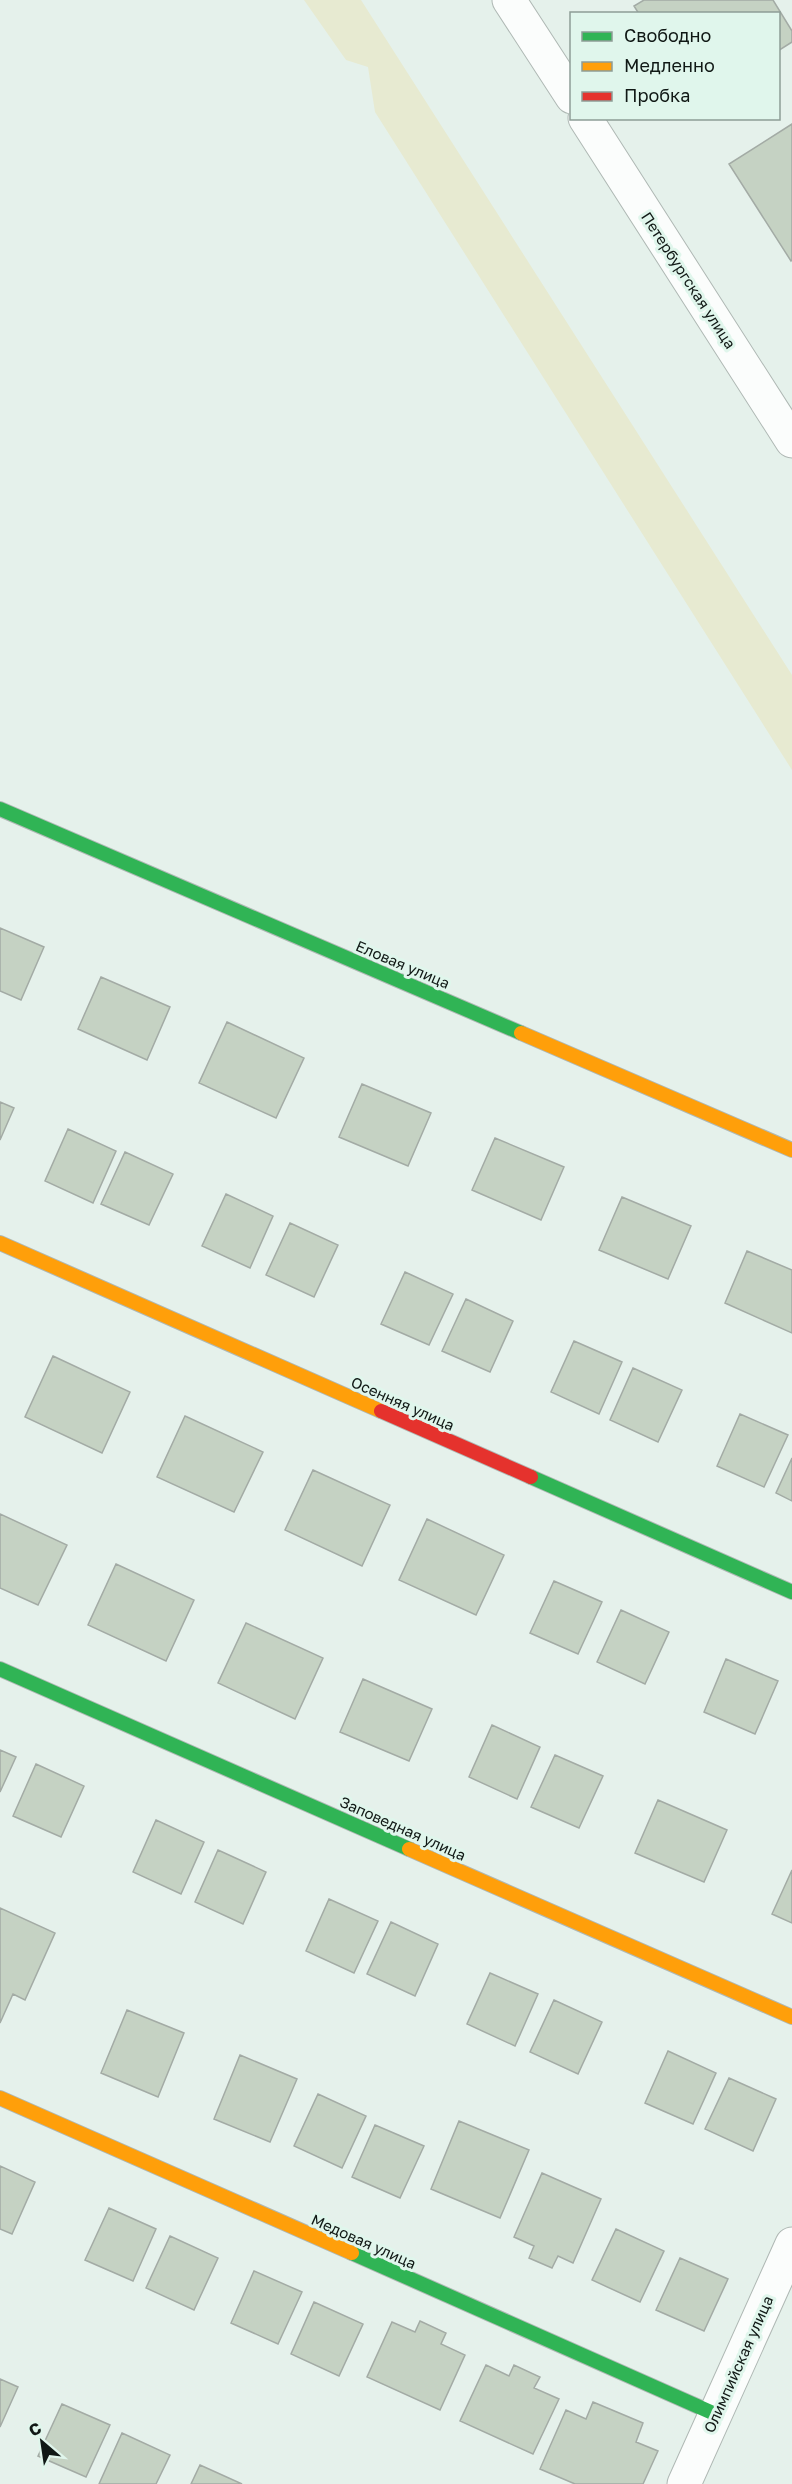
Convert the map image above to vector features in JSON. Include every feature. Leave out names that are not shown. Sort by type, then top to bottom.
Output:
[{"type":"street","points":[[509,0],[570,94]]},
{"type":"street","name":"Петербургская улица","points":[[586,120],[792,441]]},
{"type":"street","name":"Еловая улица","points":[[0,809],[792,1150]]},
{"type":"street","name":"Осенняя улица","points":[[0,1243],[792,1592]]},
{"type":"street","name":"Заповедная улица","points":[[0,1669],[792,2017]]},
{"type":"street","name":"Медовая улица","points":[[0,2098],[715,2414]]},
{"type":"street","name":"Олимпийская улица","points":[[684,2484],[792,2244]]},
{"type":"green space","points":[[304,0],[361,0],[792,675],[792,770],[375,112],[368,67],[346,60]]},
{"type":"building","points":[[644,0],[773,0],[792,31],[792,42],[780,50],[780,12],[638,12],[634,6]]},
{"type":"building","points":[[792,124],[792,260],[791,261],[729,164]]},
{"type":"building","points":[[0,928],[44,947],[21,1000],[0,991]]},
{"type":"building","points":[[101,977],[170,1007],[147,1060],[78,1029]]},
{"type":"building","points":[[227,1022],[304,1058],[276,1118],[199,1083]]},
{"type":"building","points":[[362,1084],[431,1113],[408,1166],[339,1137]]},
{"type":"building","points":[[0,1102],[14,1108],[0,1140]]},
{"type":"building","points":[[68,1129],[116,1151],[93,1203],[45,1181]]},
{"type":"building","points":[[495,1138],[564,1167],[541,1220],[472,1190]]},
{"type":"building","points":[[125,1152],[173,1174],[149,1225],[101,1204]]},
{"type":"building","points":[[226,1194],[273,1216],[250,1268],[202,1246]]},
{"type":"building","points":[[622,1197],[691,1226],[668,1279],[599,1250]]},
{"type":"building","points":[[290,1223],[338,1245],[314,1297],[266,1275]]},
{"type":"building","points":[[747,1251],[792,1270],[792,1333],[725,1303]]},
{"type":"building","points":[[405,1272],[453,1294],[429,1345],[381,1324]]},
{"type":"building","points":[[466,1299],[513,1321],[490,1372],[442,1351]]},
{"type":"building","points":[[574,1341],[622,1362],[599,1414],[551,1392]]},
{"type":"building","points":[[53,1356],[130,1392],[102,1453],[25,1417]]},
{"type":"building","points":[[633,1368],[682,1390],[658,1442],[610,1420]]},
{"type":"building","points":[[740,1414],[788,1435],[764,1487],[717,1466]]},
{"type":"building","points":[[185,1416],[263,1452],[234,1512],[157,1477]]},
{"type":"building","points":[[792,1458],[792,1501],[776,1493]]},
{"type":"building","points":[[313,1470],[390,1505],[362,1566],[285,1530]]},
{"type":"building","points":[[0,1514],[67,1545],[38,1605],[0,1588]]},
{"type":"building","points":[[427,1519],[504,1555],[476,1615],[399,1580]]},
{"type":"building","points":[[116,1564],[194,1600],[166,1661],[88,1625]]},
{"type":"building","points":[[554,1581],[602,1602],[578,1654],[530,1633]]},
{"type":"building","points":[[621,1610],[669,1632],[645,1684],[597,1662]]},
{"type":"building","points":[[246,1623],[323,1658],[295,1719],[218,1683]]},
{"type":"building","points":[[726,1659],[778,1681],[755,1734],[704,1712]]},
{"type":"building","points":[[363,1679],[432,1709],[409,1761],[340,1732]]},
{"type":"building","points":[[492,1725],[540,1747],[517,1799],[469,1777]]},
{"type":"building","points":[[0,1750],[16,1757],[0,1792]]},
{"type":"building","points":[[555,1755],[603,1776],[579,1828],[531,1807]]},
{"type":"building","points":[[36,1764],[84,1786],[61,1837],[13,1816]]},
{"type":"building","points":[[658,1800],[727,1830],[704,1882],[635,1853]]},
{"type":"building","points":[[156,1820],[204,1842],[181,1894],[133,1872]]},
{"type":"building","points":[[218,1850],[266,1872],[243,1924],[195,1902]]},
{"type":"building","points":[[792,1870],[792,1923],[772,1914]]},
{"type":"building","points":[[329,1899],[378,1921],[354,1973],[306,1951]]},
{"type":"building","points":[[0,1908],[55,1933],[25,2000],[13,1994],[0,2023]]},
{"type":"building","points":[[391,1922],[438,1944],[415,1996],[367,1974]]},
{"type":"building","points":[[490,1973],[538,1994],[515,2046],[467,2024]]},
{"type":"building","points":[[554,2000],[602,2022],[578,2074],[530,2052]]},
{"type":"building","points":[[127,2010],[184,2033],[158,2097],[101,2073]]},
{"type":"building","points":[[668,2051],[716,2073],[693,2124],[645,2103]]},
{"type":"building","points":[[240,2055],[297,2079],[270,2142],[214,2119]]},
{"type":"building","points":[[729,2078],[776,2099],[753,2151],[705,2129]]},
{"type":"building","points":[[318,2094],[366,2116],[342,2168],[294,2146]]},
{"type":"building","points":[[459,2121],[529,2150],[500,2218],[431,2189]]},
{"type":"building","points":[[375,2125],[424,2146],[400,2198],[352,2177]]},
{"type":"building","points":[[0,2166],[35,2182],[12,2234],[0,2229]]},
{"type":"building","points":[[542,2173],[601,2199],[573,2263],[558,2256],[552,2268],[529,2258],[534,2246],[514,2237]]},
{"type":"building","points":[[109,2208],[156,2229],[133,2281],[85,2260]]},
{"type":"building","points":[[616,2229],[664,2251],[640,2302],[592,2280]]},
{"type":"building","points":[[170,2236],[218,2258],[194,2310],[146,2288]]},
{"type":"building","points":[[680,2258],[728,2279],[704,2331],[656,2310]]},
{"type":"building","points":[[254,2271],[302,2292],[278,2344],[231,2323]]},
{"type":"building","points":[[314,2302],[363,2324],[339,2376],[291,2354]]},
{"type":"building","points":[[420,2321],[446,2333],[441,2344],[465,2355],[440,2410],[367,2377],[392,2322],[415,2332]]},
{"type":"building","points":[[486,2365],[509,2376],[514,2365],[540,2377],[534,2388],[559,2399],[533,2454],[460,2421]]},
{"type":"building","points":[[0,2379],[18,2387],[0,2427]]},
{"type":"building","points":[[593,2402],[643,2423],[636,2442],[658,2451],[643,2484],[575,2484],[540,2469],[566,2410],[586,2419]]},
{"type":"building","points":[[62,2404],[110,2425],[86,2477],[38,2456]]},
{"type":"building","points":[[122,2433],[170,2455],[156,2484],[99,2484]]},
{"type":"building","points":[[200,2465],[242,2484],[191,2484]]},
{"type":"traffic: fast","points":[[0,809],[521,1033]]},
{"type":"traffic: fast","points":[[531,1477],[792,1592]]},
{"type":"traffic: fast","points":[[0,1669],[409,1849]]},
{"type":"traffic: fast","points":[[352,2253],[715,2414]]},
{"type":"traffic: slow","points":[[521,1033],[792,1150]]},
{"type":"traffic: slow","points":[[0,1243],[381,1411]]},
{"type":"traffic: slow","points":[[409,1849],[792,2017]]},
{"type":"traffic: slow","points":[[0,2098],[352,2253]]},
{"type":"traffic: jam","points":[[381,1411],[531,1477]]}]
